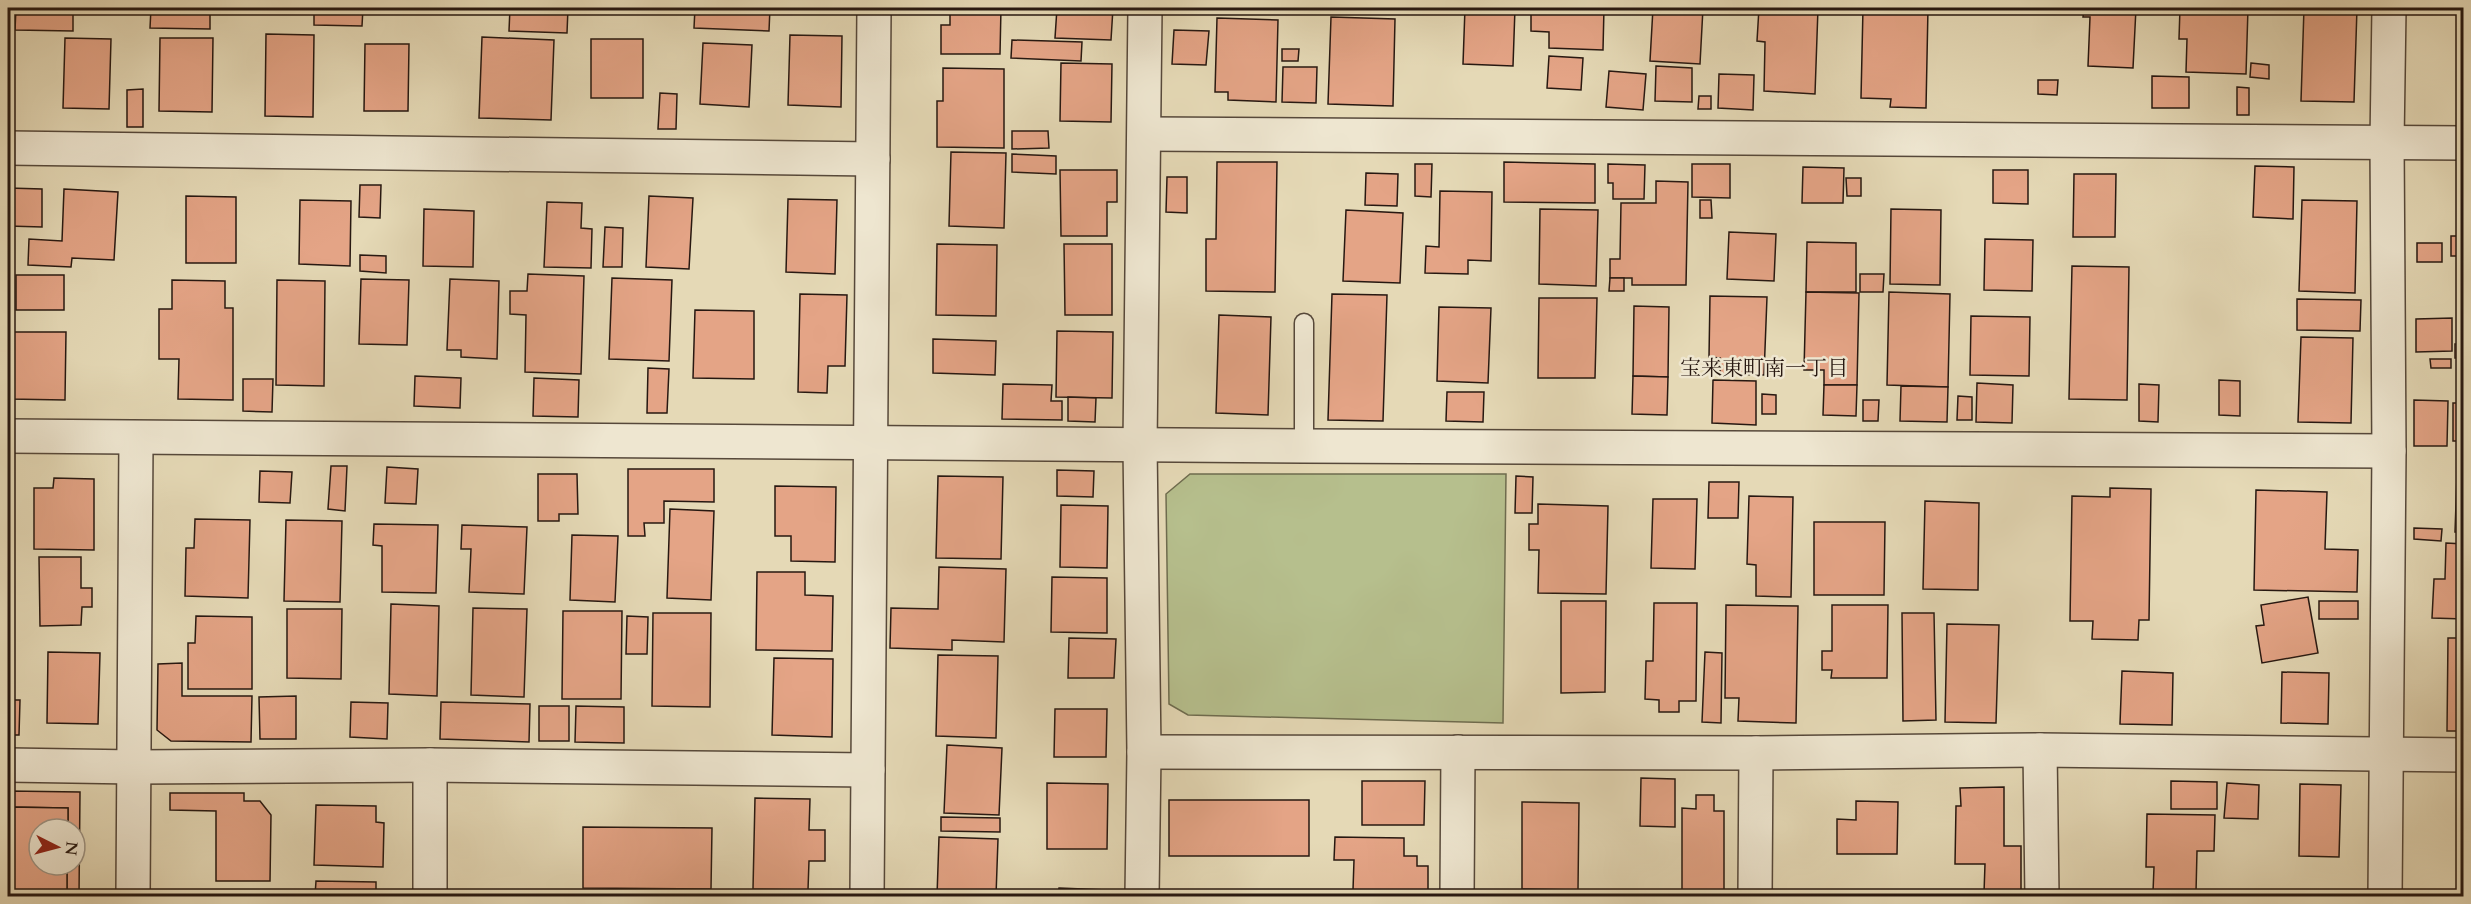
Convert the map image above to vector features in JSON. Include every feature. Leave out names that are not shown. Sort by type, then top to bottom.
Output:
[{"type":"street","points":[[867,897],[874,8]]},
{"type":"street","points":[[1142,897],[1144,752],[1140,445],[1145,8]]},
{"type":"street","points":[[2385,897],[2389,451],[2387,142],[2389,8]]},
{"type":"street","points":[[1145,134],[2463,143]]},
{"type":"street","points":[[8,148],[873,159]]},
{"type":"street","points":[[8,436],[136,439],[2389,451]]},
{"type":"street","points":[[133,897],[136,439]]},
{"type":"street","points":[[1144,752],[1756,753],[2040,750],[2463,755]]},
{"type":"street","points":[[2040,750],[2042,897]]},
{"type":"street","points":[[1457,897],[1458,752]]},
{"type":"street","points":[[1755,897],[1756,753]]},
{"type":"street","points":[[8,765],[135,767],[430,765],[868,770]]},
{"type":"street","points":[[430,765],[430,897]]},
{"type":"lane","points":[[1304,323],[1304,446]]},
{"type":"green space","points":[[1190,474],[1506,474],[1503,723],[1188,715],[1169,704],[1166,494]]},
{"type":"building","points":[[16,8],[73,8],[73,31],[15,30]]},
{"type":"building","points":[[151,8],[210,8],[210,29],[150,28]]},
{"type":"building","points":[[314,8],[363,8],[362,26],[314,25]]},
{"type":"building","points":[[510,8],[568,8],[567,33],[509,31]]},
{"type":"building","points":[[695,8],[770,8],[769,31],[694,28]]},
{"type":"building","points":[[950,8],[1001,8],[1000,54],[941,54],[941,25],[950,25]]},
{"type":"building","points":[[1057,8],[1113,8],[1111,40],[1055,38]]},
{"type":"building","points":[[1465,8],[1515,8],[1513,66],[1463,64]]},
{"type":"building","points":[[1531,8],[1604,8],[1603,50],[1549,48],[1549,32],[1531,31]]},
{"type":"building","points":[[1653,8],[1703,8],[1700,64],[1650,61]]},
{"type":"building","points":[[1759,8],[1818,8],[1815,94],[1764,91],[1765,42],[1757,41]]},
{"type":"building","points":[[1863,8],[1928,8],[1926,108],[1890,107],[1891,99],[1861,98]]},
{"type":"building","points":[[2084,8],[2136,8],[2133,68],[2088,66],[2090,17],[2083,17]]},
{"type":"building","points":[[2180,8],[2248,8],[2246,74],[2186,72],[2187,39],[2179,39]]},
{"type":"building","points":[[2304,8],[2357,8],[2354,102],[2301,101]]},
{"type":"building","points":[[1331,17],[1395,19],[1393,106],[1328,104]]},
{"type":"building","points":[[1217,18],[1278,20],[1276,102],[1228,100],[1228,92],[1215,92]]},
{"type":"building","points":[[1174,30],[1209,31],[1206,65],[1172,64]]},
{"type":"building","points":[[266,34],[314,35],[313,117],[265,116]]},
{"type":"building","points":[[790,35],[842,36],[841,107],[788,105]]},
{"type":"building","points":[[482,37],[554,40],[551,120],[479,118]]},
{"type":"building","points":[[65,38],[111,39],[109,109],[63,108]]},
{"type":"building","points":[[160,38],[213,38],[212,112],[159,111]]},
{"type":"building","points":[[591,39],[643,39],[643,98],[591,98]]},
{"type":"building","points":[[1012,40],[1082,42],[1081,61],[1011,58]]},
{"type":"building","points":[[703,43],[752,45],[749,107],[700,104]]},
{"type":"building","points":[[365,44],[409,44],[408,111],[364,111]]},
{"type":"building","points":[[1282,49],[1299,49],[1298,61],[1282,61]]},
{"type":"building","points":[[1549,56],[1583,58],[1581,90],[1547,88]]},
{"type":"building","points":[[1061,63],[1112,64],[1111,122],[1060,121]]},
{"type":"building","points":[[2251,63],[2269,65],[2269,79],[2250,77]]},
{"type":"building","points":[[1656,66],[1692,68],[1692,102],[1655,101]]},
{"type":"building","points":[[1283,67],[1317,67],[1316,103],[1282,102]]},
{"type":"building","points":[[943,68],[1004,69],[1004,148],[937,147],[937,101],[943,101]]},
{"type":"building","points":[[1609,71],[1646,74],[1643,110],[1606,107]]},
{"type":"building","points":[[1719,74],[1754,75],[1753,110],[1718,108]]},
{"type":"building","points":[[2152,76],[2189,77],[2189,108],[2152,108]]},
{"type":"building","points":[[2038,80],[2058,80],[2057,95],[2038,94]]},
{"type":"building","points":[[2237,87],[2249,88],[2249,115],[2237,115]]},
{"type":"building","points":[[143,89],[143,127],[127,127],[127,90]]},
{"type":"building","points":[[660,93],[677,94],[676,129],[658,129]]},
{"type":"building","points":[[1699,96],[1711,96],[1711,109],[1698,109]]},
{"type":"building","points":[[1012,131],[1048,131],[1049,148],[1012,149]]},
{"type":"building","points":[[951,152],[1006,153],[1004,228],[949,226]]},
{"type":"building","points":[[1012,154],[1056,156],[1056,174],[1012,172]]},
{"type":"building","points":[[1217,162],[1277,162],[1275,292],[1206,291],[1206,239],[1216,239]]},
{"type":"building","points":[[1504,162],[1595,164],[1595,203],[1504,202]]},
{"type":"building","points":[[1415,164],[1432,164],[1431,197],[1415,196]]},
{"type":"building","points":[[1608,164],[1645,165],[1644,199],[1613,199],[1613,183],[1608,183]]},
{"type":"building","points":[[1692,164],[1730,164],[1730,198],[1692,197]]},
{"type":"building","points":[[2255,166],[2294,167],[2293,219],[2253,217]]},
{"type":"building","points":[[1803,167],[1844,168],[1843,203],[1802,203]]},
{"type":"building","points":[[1060,170],[1117,170],[1117,202],[1107,202],[1107,236],[1061,236]]},
{"type":"building","points":[[1993,170],[2028,170],[2028,204],[1993,203]]},
{"type":"building","points":[[1366,173],[1398,174],[1397,206],[1365,205]]},
{"type":"building","points":[[2461,173],[2464,173],[2464,256],[2451,256],[2451,236],[2462,236]]},
{"type":"building","points":[[2074,174],[2116,174],[2115,237],[2073,237]]},
{"type":"building","points":[[1167,177],[1187,177],[1187,213],[1166,212]]},
{"type":"building","points":[[1846,178],[1861,178],[1861,196],[1847,196]]},
{"type":"building","points":[[1656,181],[1688,182],[1686,285],[1632,285],[1632,278],[1610,278],[1610,259],[1620,259],[1621,203],[1656,203]]},
{"type":"building","points":[[360,185],[381,185],[380,218],[359,217]]},
{"type":"building","points":[[8,188],[42,189],[42,227],[8,226]]},
{"type":"building","points":[[64,189],[118,192],[114,260],[72,258],[71,267],[28,265],[29,239],[62,241]]},
{"type":"building","points":[[1440,191],[1492,192],[1491,261],[1468,260],[1468,274],[1425,273],[1426,246],[1439,247]]},
{"type":"building","points":[[186,196],[236,197],[236,263],[186,263]]},
{"type":"building","points":[[649,196],[693,198],[689,269],[646,267]]},
{"type":"building","points":[[788,199],[837,200],[835,274],[786,272]]},
{"type":"building","points":[[300,200],[351,201],[350,266],[299,264]]},
{"type":"building","points":[[1700,200],[1711,200],[1712,218],[1700,218]]},
{"type":"building","points":[[2302,200],[2357,201],[2355,293],[2299,291]]},
{"type":"building","points":[[547,202],[582,203],[581,228],[592,229],[591,268],[544,267]]},
{"type":"building","points":[[424,209],[474,211],[473,267],[423,266]]},
{"type":"building","points":[[1540,209],[1598,210],[1596,286],[1539,284]]},
{"type":"building","points":[[1891,209],[1941,210],[1940,285],[1890,284]]},
{"type":"building","points":[[1346,210],[1403,213],[1400,283],[1343,281]]},
{"type":"building","points":[[605,227],[623,228],[622,267],[603,267]]},
{"type":"building","points":[[1729,232],[1776,234],[1774,281],[1727,279]]},
{"type":"building","points":[[1985,239],[2033,240],[2032,291],[1984,290]]},
{"type":"building","points":[[1807,242],[1856,243],[1856,292],[1806,292]]},
{"type":"building","points":[[2417,243],[2442,243],[2442,262],[2417,262]]},
{"type":"building","points":[[937,244],[997,245],[996,316],[936,315]]},
{"type":"building","points":[[1064,244],[1112,244],[1112,315],[1065,315]]},
{"type":"building","points":[[360,255],[386,256],[386,273],[360,271]]},
{"type":"building","points":[[2458,264],[2464,264],[2464,327],[2457,327]]},
{"type":"building","points":[[2072,266],[2129,267],[2127,400],[2069,399]]},
{"type":"building","points":[[528,274],[584,276],[581,374],[525,372],[526,315],[510,314],[510,291],[527,291]]},
{"type":"building","points":[[1860,274],[1884,274],[1883,292],[1860,292]]},
{"type":"building","points":[[16,275],[64,275],[64,310],[16,310]]},
{"type":"building","points":[[612,278],[672,280],[669,361],[609,359]]},
{"type":"building","points":[[1610,278],[1624,278],[1624,291],[1609,291]]},
{"type":"building","points":[[361,279],[409,280],[407,345],[359,344]]},
{"type":"building","points":[[450,279],[499,281],[497,359],[461,357],[461,350],[447,350]]},
{"type":"building","points":[[172,280],[225,281],[225,308],[233,308],[233,400],[178,399],[179,359],[159,359],[159,309],[172,309]]},
{"type":"building","points":[[277,280],[325,281],[324,386],[276,385]]},
{"type":"building","points":[[1806,292],[1859,293],[1857,385],[1824,385],[1824,370],[1804,370]]},
{"type":"building","points":[[1889,292],[1950,294],[1948,387],[1887,385]]},
{"type":"building","points":[[800,294],[847,295],[845,366],[828,366],[827,393],[798,392]]},
{"type":"building","points":[[1332,294],[1387,295],[1383,421],[1328,420]]},
{"type":"building","points":[[1710,296],[1767,297],[1764,375],[1720,374],[1720,358],[1709,357]]},
{"type":"building","points":[[1539,298],[1597,298],[1595,378],[1538,378]]},
{"type":"building","points":[[2297,299],[2361,300],[2360,331],[2297,330]]},
{"type":"building","points":[[1634,306],[1669,307],[1668,377],[1633,376]]},
{"type":"building","points":[[1439,307],[1491,308],[1488,383],[1437,381]]},
{"type":"building","points":[[695,310],[754,311],[754,379],[693,378]]},
{"type":"building","points":[[1219,315],[1271,317],[1268,415],[1216,413]]},
{"type":"building","points":[[1971,316],[2030,317],[2029,376],[1970,375]]},
{"type":"building","points":[[2452,318],[2452,351],[2416,352],[2416,319]]},
{"type":"building","points":[[1057,331],[1113,332],[1112,398],[1056,397]]},
{"type":"building","points":[[10,332],[66,332],[65,400],[9,399]]},
{"type":"building","points":[[2301,337],[2353,338],[2351,423],[2298,422]]},
{"type":"building","points":[[933,339],[996,341],[995,375],[933,373]]},
{"type":"building","points":[[2455,344],[2464,344],[2464,358],[2455,358]]},
{"type":"building","points":[[2430,359],[2451,359],[2451,368],[2431,368]]},
{"type":"building","points":[[2461,366],[2464,366],[2464,441],[2453,441],[2453,403],[2461,403]]},
{"type":"building","points":[[648,368],[669,369],[667,413],[647,413]]},
{"type":"building","points":[[415,376],[461,378],[460,408],[414,406]]},
{"type":"building","points":[[1633,376],[1668,377],[1667,415],[1632,414]]},
{"type":"building","points":[[534,378],[579,380],[578,417],[533,416]]},
{"type":"building","points":[[243,379],[273,379],[272,412],[243,411]]},
{"type":"building","points":[[1713,380],[1756,381],[1756,425],[1712,423]]},
{"type":"building","points":[[2219,380],[2240,381],[2240,416],[2219,415]]},
{"type":"building","points":[[1977,383],[2013,385],[2012,423],[1976,422]]},
{"type":"building","points":[[1003,384],[1052,385],[1051,401],[1062,401],[1062,420],[1002,419]]},
{"type":"building","points":[[2139,384],[2159,385],[2158,422],[2139,421]]},
{"type":"building","points":[[1824,385],[1857,385],[1856,416],[1823,415]]},
{"type":"building","points":[[1901,386],[1948,387],[1947,422],[1900,421]]},
{"type":"building","points":[[1447,392],[1484,392],[1483,422],[1446,421]]},
{"type":"building","points":[[1762,394],[1776,395],[1776,414],[1762,414]]},
{"type":"building","points":[[1958,396],[1972,397],[1972,420],[1957,420]]},
{"type":"building","points":[[1068,397],[1096,398],[1095,422],[1068,421]]},
{"type":"building","points":[[1863,400],[1879,400],[1878,421],[1863,421]]},
{"type":"building","points":[[2414,400],[2448,401],[2447,446],[2414,446]]},
{"type":"building","points":[[2458,447],[2464,447],[2464,532],[2455,532]]},
{"type":"building","points":[[331,466],[347,466],[345,511],[328,509]]},
{"type":"building","points":[[387,467],[418,469],[416,504],[385,503]]},
{"type":"building","points":[[628,469],[714,469],[714,502],[664,501],[664,523],[644,523],[645,536],[628,536]]},
{"type":"building","points":[[1057,470],[1094,471],[1093,497],[1057,496]]},
{"type":"building","points":[[260,471],[292,472],[290,503],[259,502]]},
{"type":"building","points":[[538,474],[577,474],[578,514],[559,514],[559,521],[538,521]]},
{"type":"building","points":[[938,476],[1003,477],[1001,559],[936,558]]},
{"type":"building","points":[[1516,476],[1533,477],[1532,513],[1515,513]]},
{"type":"building","points":[[54,478],[94,479],[94,550],[34,549],[34,488],[53,488]]},
{"type":"building","points":[[1709,482],[1739,482],[1738,518],[1708,518]]},
{"type":"building","points":[[775,486],[836,487],[835,562],[791,561],[791,536],[775,536]]},
{"type":"building","points":[[2110,488],[2151,489],[2149,620],[2139,620],[2138,640],[2092,639],[2093,621],[2070,621],[2072,496],[2110,497]]},
{"type":"building","points":[[2256,490],[2327,492],[2325,549],[2358,550],[2357,592],[2254,590]]},
{"type":"building","points":[[1749,496],[1793,497],[1791,597],[1756,596],[1756,565],[1747,564]]},
{"type":"building","points":[[1653,499],[1697,499],[1695,569],[1651,568]]},
{"type":"building","points":[[1925,501],[1979,503],[1978,590],[1923,589]]},
{"type":"building","points":[[1538,504],[1608,506],[1606,594],[1538,593],[1539,550],[1529,550],[1529,524],[1538,524]]},
{"type":"building","points":[[1061,505],[1108,506],[1107,568],[1060,567]]},
{"type":"building","points":[[670,509],[714,511],[711,600],[667,598]]},
{"type":"building","points":[[195,519],[250,520],[248,598],[185,596],[186,548],[194,548]]},
{"type":"building","points":[[286,520],[342,521],[340,602],[284,601]]},
{"type":"building","points":[[1814,522],[1885,522],[1884,595],[1814,595]]},
{"type":"building","points":[[374,524],[438,525],[436,593],[382,592],[382,546],[373,545]]},
{"type":"building","points":[[462,525],[527,527],[524,594],[469,592],[471,549],[461,549]]},
{"type":"building","points":[[2414,528],[2442,529],[2441,541],[2414,539]]},
{"type":"building","points":[[572,535],[618,536],[615,602],[570,600]]},
{"type":"building","points":[[2446,543],[2464,544],[2464,619],[2432,618],[2434,579],[2445,579]]},
{"type":"building","points":[[39,557],[81,557],[81,588],[92,588],[92,607],[82,607],[81,625],[40,626]]},
{"type":"building","points":[[939,567],[1006,569],[1004,642],[952,640],[952,650],[890,648],[891,608],[938,609]]},
{"type":"building","points":[[757,572],[805,572],[805,595],[833,596],[832,651],[756,650]]},
{"type":"building","points":[[1052,577],[1107,578],[1107,633],[1051,632]]},
{"type":"building","points":[[2308,597],[2318,653],[2262,663],[2256,626],[2264,625],[2261,605]]},
{"type":"building","points":[[1561,601],[1606,601],[1605,692],[1561,693]]},
{"type":"building","points":[[2319,601],[2358,601],[2358,619],[2319,619]]},
{"type":"building","points":[[1654,603],[1697,603],[1696,701],[1679,701],[1679,712],[1659,712],[1659,700],[1645,699],[1646,661],[1653,661]]},
{"type":"building","points":[[391,604],[439,606],[437,696],[389,694]]},
{"type":"building","points":[[1726,605],[1798,606],[1796,723],[1738,721],[1739,698],[1725,698]]},
{"type":"building","points":[[1832,605],[1888,605],[1887,678],[1831,678],[1832,670],[1822,670],[1822,651],[1832,651]]},
{"type":"building","points":[[473,608],[527,609],[524,697],[471,695]]},
{"type":"building","points":[[287,609],[342,609],[341,679],[287,678]]},
{"type":"building","points":[[563,611],[622,611],[621,699],[562,699]]},
{"type":"building","points":[[653,613],[711,613],[710,707],[652,706]]},
{"type":"building","points":[[1902,613],[1934,613],[1936,720],[1903,721]]},
{"type":"building","points":[[196,616],[252,617],[252,689],[188,689],[188,643],[195,643]]},
{"type":"building","points":[[627,616],[648,617],[647,654],[626,654]]},
{"type":"building","points":[[1947,624],[1999,625],[1996,723],[1945,722]]},
{"type":"building","points":[[1069,638],[1116,639],[1114,678],[1068,678]]},
{"type":"building","points":[[2448,638],[2464,638],[2464,731],[2447,731]]},
{"type":"building","points":[[48,652],[100,653],[98,724],[47,723]]},
{"type":"building","points":[[1705,652],[1722,653],[1721,723],[1702,722]]},
{"type":"building","points":[[938,655],[998,656],[996,738],[936,736]]},
{"type":"building","points":[[774,658],[833,659],[832,737],[772,735]]},
{"type":"building","points":[[182,663],[182,696],[252,696],[251,742],[171,741],[157,730],[158,664]]},
{"type":"building","points":[[2122,671],[2173,673],[2172,725],[2120,724]]},
{"type":"building","points":[[2282,672],[2329,673],[2328,724],[2281,723]]},
{"type":"building","points":[[296,696],[296,739],[260,739],[259,697]]},
{"type":"building","points":[[8,700],[20,700],[19,735],[8,735]]},
{"type":"building","points":[[351,702],[388,703],[387,739],[350,737]]},
{"type":"building","points":[[441,702],[530,704],[529,742],[440,739]]},
{"type":"building","points":[[539,706],[569,706],[569,741],[539,741]]},
{"type":"building","points":[[576,706],[624,707],[624,743],[575,742]]},
{"type":"building","points":[[1055,709],[1107,709],[1106,757],[1054,757]]},
{"type":"building","points":[[947,745],[1002,748],[999,815],[944,813]]},
{"type":"building","points":[[1641,778],[1675,779],[1675,827],[1640,826]]},
{"type":"building","points":[[1362,781],[1425,781],[1424,825],[1362,825]]},
{"type":"building","points":[[2171,781],[2217,782],[2217,809],[2171,809]]},
{"type":"building","points":[[1047,783],[1108,784],[1107,849],[1047,849]]},
{"type":"building","points":[[2227,783],[2259,785],[2258,819],[2224,818]]},
{"type":"building","points":[[2300,784],[2341,785],[2339,857],[2299,856]]},
{"type":"building","points":[[2004,787],[2004,846],[2021,846],[2021,893],[1984,893],[1985,864],[1955,864],[1956,806],[1961,806],[1960,788]]},
{"type":"building","points":[[8,791],[80,792],[80,817],[68,817],[68,808],[8,807]]},
{"type":"building","points":[[170,793],[244,793],[244,801],[260,801],[271,815],[270,881],[216,881],[216,811],[170,810]]},
{"type":"building","points":[[1696,795],[1714,795],[1714,811],[1724,811],[1724,892],[1682,891],[1682,808],[1696,809]]},
{"type":"building","points":[[755,798],[810,799],[809,830],[825,830],[825,861],[809,861],[808,890],[753,889]]},
{"type":"building","points":[[1169,800],[1309,800],[1309,856],[1169,856]]},
{"type":"building","points":[[1856,801],[1898,802],[1897,854],[1837,854],[1837,819],[1856,820]]},
{"type":"building","points":[[1522,802],[1579,803],[1578,890],[1522,889]]},
{"type":"building","points":[[316,805],[376,806],[376,822],[384,823],[383,867],[314,865]]},
{"type":"building","points":[[9,807],[68,808],[68,817],[27,817],[27,877],[67,877],[67,896],[8,896]]},
{"type":"building","points":[[2147,814],[2215,815],[2214,851],[2197,851],[2196,892],[2153,892],[2154,867],[2146,867]]},
{"type":"building","points":[[2458,816],[2464,816],[2464,896],[2460,896]]},
{"type":"building","points":[[941,817],[1000,818],[1000,832],[941,831]]},
{"type":"building","points":[[583,827],[712,828],[711,889],[583,888]]},
{"type":"building","points":[[939,837],[998,839],[996,896],[937,896]]},
{"type":"building","points":[[1335,837],[1404,838],[1404,856],[1417,856],[1417,866],[1428,866],[1428,891],[1353,890],[1354,860],[1334,860]]},
{"type":"building","points":[[67,877],[79,877],[79,896],[67,896]]},
{"type":"building","points":[[316,881],[376,882],[376,896],[315,896]]},
{"type":"building","points":[[1059,888],[1107,890],[1106,896],[1058,896]]},
{"type":"building","points":[[1844,891],[1896,892],[1896,896],[1844,896]]},
{"type":"district","name":"宝来東町南一丁目","points":[[1764,368]]}]
